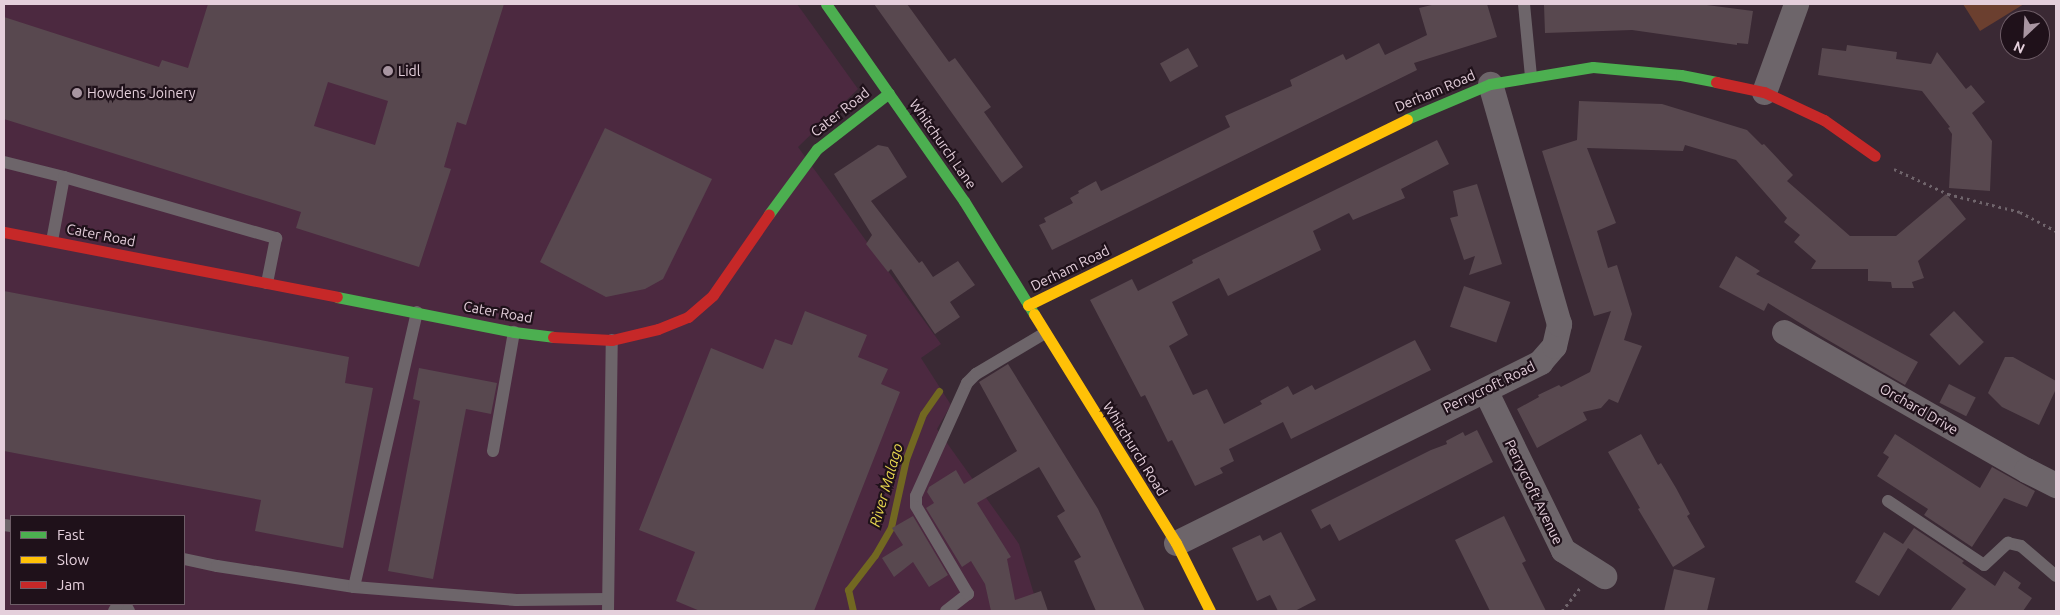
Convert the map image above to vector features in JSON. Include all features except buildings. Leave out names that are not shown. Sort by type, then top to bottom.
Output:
[{"type":"street","name":"Whitchurch Lane","points":[[826,4],[964,201],[1028,305]]},
{"type":"street","points":[[1764,92],[1796,4]]},
{"type":"street","name":"Derham Road","points":[[1028,305],[1430,108],[1490,84],[1593,67],[1680,75],[1764,92],[1824,120],[1875,156]]},
{"type":"street","name":"Perrycroft Road","points":[[1176,544],[1540,362],[1554,346],[1559,324],[1490,84]]},
{"type":"street","name":"Cater Road","points":[[4,232],[514,332],[569,339],[612,340],[658,329],[688,317],[713,295],[750,240],[817,149],[889,93]]},
{"type":"street","name":"Whitchurch Road","points":[[1028,305],[1176,544],[1210,611]]},
{"type":"street","name":"Orchard Drive","points":[[1784,332],[2026,470],[2056,485]]},
{"type":"street","name":"Perrycroft Avenue","points":[[1485,390],[1563,550],[1598,573]]},
{"type":"lane","points":[[1524,4],[1532,77]]},
{"type":"lane","points":[[4,162],[64,177],[276,238],[267,283]]},
{"type":"lane","points":[[52,241],[64,177]]},
{"type":"lane","points":[[354,587],[417,312]]},
{"type":"lane","points":[[493,451],[514,332]]},
{"type":"lane","points":[[946,611],[968,594],[916,506],[916,496],[967,383],[976,374],[1045,333]]},
{"type":"lane","points":[[185,559],[217,566],[354,587],[515,606],[608,605],[612,340]]},
{"type":"lane","points":[[1888,502],[1984,565],[2008,543],[2021,546],[2056,576]]},
{"type":"path","points":[[1875,156],[1904,175],[1948,194],[2020,212],[2056,231]]},
{"type":"path","points":[[1562,611],[1598,573]]},
{"type":"shaded area","points":[[4,4],[797,4],[858,89],[798,147],[941,344],[921,358],[951,405],[937,429],[1019,544],[1039,611],[4,611]]},
{"type":"shaded area","points":[[1963,4],[2024,4],[2014,10],[2000,10],[2000,19],[1980,31]]},
{"type":"waterway","name":"River Malago","points":[[853,611],[848,590],[875,555],[891,527],[906,459],[923,414],[939,391]]},
{"type":"traffic: fast","points":[[826,4],[964,201],[1034,314]]},
{"type":"traffic: fast","points":[[1407,119],[1490,84],[1593,67],[1681,75],[1716,82]]},
{"type":"traffic: fast","points":[[769,214],[817,149],[889,93]]},
{"type":"traffic: fast","points":[[337,297],[514,332],[553,337]]},
{"type":"traffic: slow","points":[[1028,305],[1407,119]]},
{"type":"traffic: slow","points":[[1034,314],[1176,543],[1210,611]]},
{"type":"traffic: jam","points":[[1716,82],[1764,92],[1824,120],[1875,156]]},
{"type":"traffic: jam","points":[[553,337],[612,340],[658,329],[688,317],[713,295],[769,214]]},
{"type":"traffic: jam","points":[[4,232],[337,297]]},
{"type":"place","name":"Lidl","points":[[388,71]]},
{"type":"place","name":"Howdens Joinery","points":[[77,93]]}]
